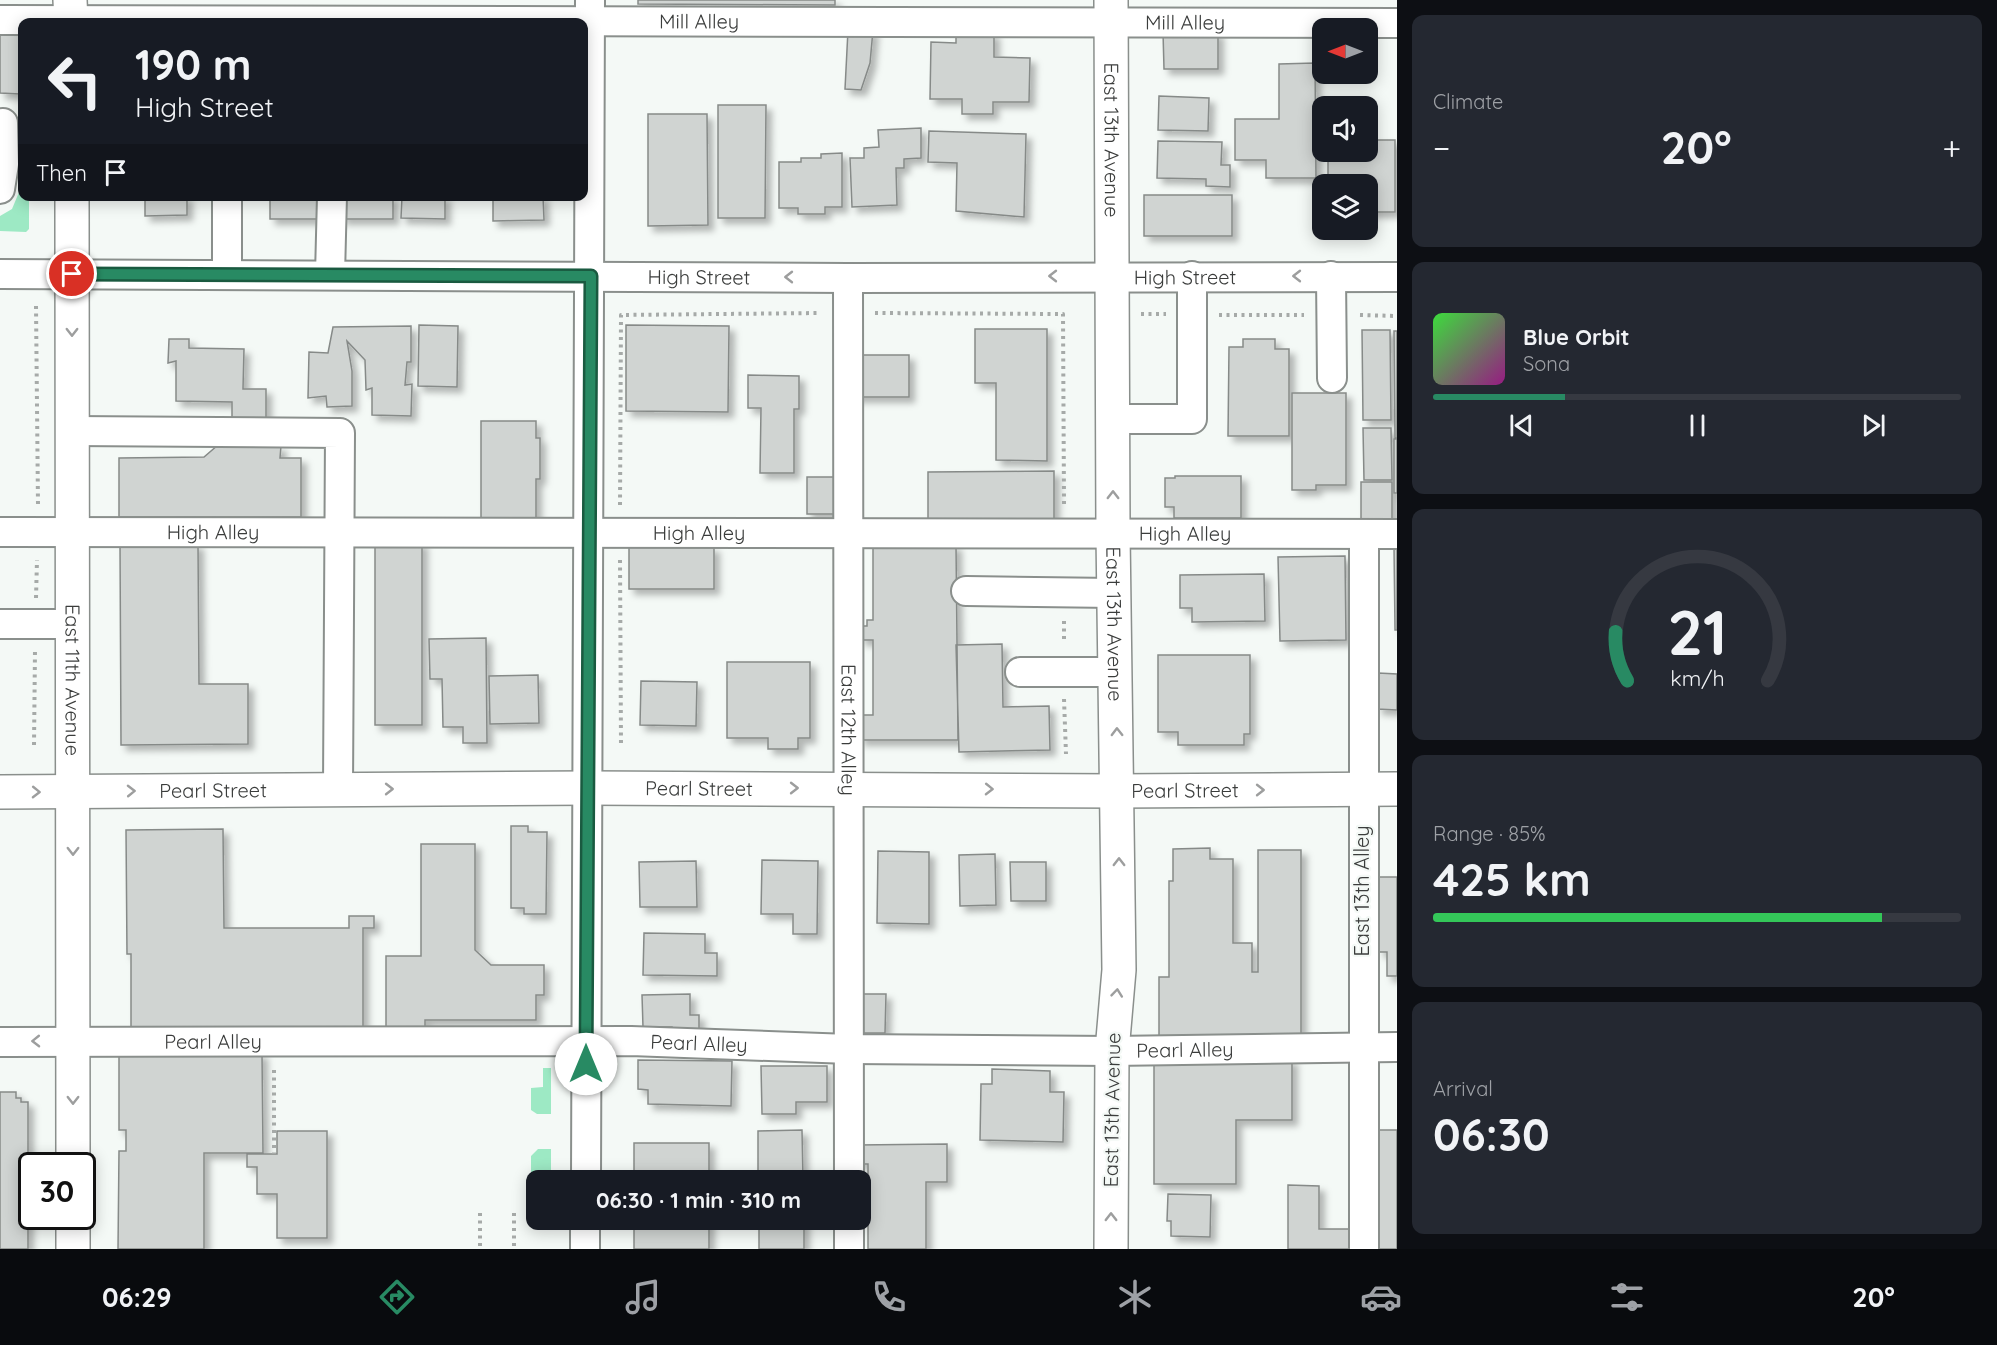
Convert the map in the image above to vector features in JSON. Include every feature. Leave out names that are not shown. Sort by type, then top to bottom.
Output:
[{"type":"main road","name":"East 13th Avenue","points":[[1111,12],[1112,419],[1119,970],[1112,1052],[1111,1249]]},
{"type":"main road","name":"East 11th Avenue","points":[[72,201],[73,1152]]},
{"type":"main road","name":"Pearl Street","points":[[0,792],[589,788],[1117,791],[1397,789]]},
{"type":"main road","points":[[73,1230],[73,1249]]},
{"type":"street","name":"Mill Alley","points":[[268,18],[301,10],[324,18]]},
{"type":"street","name":"Mill Alley","points":[[409,18],[590,11],[1111,12],[1397,23]]},
{"type":"street","points":[[586,1170],[591,276],[590,11]]},
{"type":"street","name":"Mill Alley","points":[[24,18],[71,14],[176,18]]},
{"type":"street","name":"Mill Alley","points":[[0,20],[18,18]]},
{"type":"street","points":[[0,189],[8,123]]},
{"type":"street","points":[[227,201],[227,274]]},
{"type":"street","points":[[330,275],[332,201]]},
{"type":"street","name":"High Street","points":[[0,274],[848,278],[1111,275],[1397,277]]},
{"type":"street","points":[[1112,419],[1192,419],[1192,276]]},
{"type":"street","points":[[1331,276],[1332,378]]},
{"type":"street","name":"East 12th Alley","points":[[848,278],[849,1170]]},
{"type":"street","points":[[72,431],[340,433],[338,789]]},
{"type":"street","name":"High Alley","points":[[0,532],[1397,534]]},
{"type":"street","name":"East 13th Alley","points":[[1364,534],[1362,789],[1364,1249]]},
{"type":"street","points":[[966,591],[1114,593]]},
{"type":"street","points":[[0,624],[72,624]]},
{"type":"street","points":[[1020,672],[1116,672]]},
{"type":"street","name":"Pearl Alley","points":[[0,1042],[586,1041],[849,1049],[1112,1052],[1397,1047]]},
{"type":"street","points":[[585,1230],[585,1249]]},
{"type":"street","points":[[849,1230],[849,1249]]},
{"type":"path","points":[[36,306],[38,369]]},
{"type":"path","points":[[1139,326],[1139,314],[1397,316]]},
{"type":"path","points":[[274,1083],[274,1154]]},
{"type":"path","points":[[480,1213],[480,1249]]},
{"type":"path","points":[[514,1213],[514,1249]]},
{"type":"green space","points":[[18,195],[18,201],[29,201],[29,229],[26,232],[0,231],[0,216],[12,209]]},
{"type":"green space","points":[[543,1068],[551,1068],[551,1114],[537,1114],[531,1110],[531,1088],[543,1087]]},
{"type":"green space","points":[[538,1149],[551,1149],[551,1170],[531,1170],[531,1156]]},
{"type":"building","points":[[638,0],[835,0],[835,5],[638,4]]},
{"type":"building","points":[[0,28],[18,28],[18,94],[0,93]]},
{"type":"building","points":[[848,30],[873,30],[870,63],[861,90],[845,89]]},
{"type":"building","points":[[956,32],[994,33],[994,57],[1030,58],[1029,102],[993,102],[993,114],[962,114],[962,99],[930,99],[931,42],[956,43]]},
{"type":"building","points":[[1163,32],[1218,32],[1218,69],[1164,69]]},
{"type":"building","points":[[1312,63],[1312,84],[1315,84],[1315,96],[1312,96],[1312,162],[1316,162],[1316,174],[1312,174],[1312,178],[1266,178],[1266,160],[1235,160],[1235,119],[1279,119],[1279,64]]},
{"type":"building","points":[[1159,96],[1209,98],[1208,131],[1158,130]]},
{"type":"building","points":[[718,105],[766,105],[765,218],[718,218]]},
{"type":"building","points":[[648,114],[707,114],[708,225],[648,226]]},
{"type":"building","points":[[921,128],[921,158],[904,159],[904,168],[896,168],[897,205],[852,207],[850,158],[864,158],[864,148],[879,147],[878,130]]},
{"type":"building","points":[[929,131],[1026,134],[1024,217],[956,211],[957,163],[928,162]]},
{"type":"building","points":[[1378,140],[1395,140],[1395,212],[1378,212],[1378,174],[1328,174],[1328,162],[1378,162]]},
{"type":"building","points":[[1158,141],[1222,142],[1221,165],[1230,165],[1230,187],[1206,186],[1206,179],[1157,178]]},
{"type":"building","points":[[842,153],[842,207],[825,207],[825,214],[798,214],[798,208],[779,208],[779,162],[801,162],[801,158],[821,158],[821,154]]},
{"type":"building","points":[[1144,195],[1232,195],[1232,236],[1144,236]]},
{"type":"building","points":[[145,201],[187,201],[187,215],[145,216]]},
{"type":"building","points":[[270,201],[325,201],[325,219],[270,219]]},
{"type":"building","points":[[341,201],[393,201],[393,219],[341,219]]},
{"type":"building","points":[[402,201],[445,201],[445,219],[401,218]]},
{"type":"building","points":[[493,201],[543,201],[544,220],[493,221]]},
{"type":"building","points":[[419,325],[458,326],[457,387],[418,386]]},
{"type":"building","points":[[626,325],[729,326],[728,412],[626,411]]},
{"type":"building","points":[[411,326],[411,362],[407,362],[405,385],[412,384],[411,416],[372,415],[372,388],[366,390],[365,360],[347,341],[352,371],[352,406],[327,407],[326,396],[308,398],[309,352],[328,353],[333,327]]},
{"type":"building","points":[[975,329],[1047,329],[1047,461],[996,460],[996,383],[975,383]]},
{"type":"building","points":[[1362,330],[1390,330],[1391,420],[1363,420]]},
{"type":"building","points":[[1394,331],[1397,331],[1397,438],[1395,438]]},
{"type":"building","points":[[169,339],[189,339],[189,348],[244,349],[243,389],[266,389],[266,424],[232,423],[232,402],[176,401],[176,361],[168,363]]},
{"type":"building","points":[[1243,339],[1275,339],[1275,349],[1289,349],[1289,436],[1228,436],[1229,347],[1243,347]]},
{"type":"building","points":[[853,355],[909,355],[909,397],[854,397]]},
{"type":"building","points":[[748,375],[799,376],[799,409],[794,409],[794,473],[760,473],[761,408],[748,408]]},
{"type":"building","points":[[1292,393],[1346,393],[1346,485],[1316,485],[1316,490],[1292,490]]},
{"type":"building","points":[[481,421],[536,421],[536,438],[540,438],[540,479],[536,479],[536,518],[481,518]]},
{"type":"building","points":[[1363,428],[1391,428],[1392,480],[1364,480]]},
{"type":"building","points":[[1394,439],[1397,439],[1397,493],[1394,493]]},
{"type":"building","points":[[218,445],[281,446],[280,458],[301,458],[301,517],[119,517],[119,458],[204,457]]},
{"type":"building","points":[[1054,471],[1054,522],[928,523],[928,472]]},
{"type":"building","points":[[1175,476],[1241,476],[1241,518],[1174,518],[1174,507],[1165,507],[1165,478],[1175,478]]},
{"type":"building","points":[[807,477],[835,477],[834,514],[807,514]]},
{"type":"building","points":[[1361,482],[1392,482],[1392,520],[1361,520]]},
{"type":"building","points":[[375,542],[422,542],[422,725],[375,725]]},
{"type":"building","points":[[120,544],[198,544],[199,684],[248,684],[248,744],[121,745]]},
{"type":"building","points":[[873,545],[956,545],[958,740],[859,740],[859,715],[873,715],[873,640],[860,640],[860,626],[867,626],[867,620],[873,620]]},
{"type":"building","points":[[629,547],[714,547],[714,589],[629,589]]},
{"type":"building","points":[[1394,547],[1397,547],[1397,630],[1395,630]]},
{"type":"building","points":[[1345,556],[1346,640],[1280,641],[1278,557]]},
{"type":"building","points":[[1264,574],[1265,621],[1192,622],[1192,608],[1180,608],[1180,575]]},
{"type":"building","points":[[486,638],[487,743],[463,743],[463,727],[443,727],[442,679],[430,679],[429,639]]},
{"type":"building","points":[[1002,644],[1003,707],[1049,706],[1050,750],[959,752],[956,645]]},
{"type":"building","points":[[1158,655],[1250,655],[1250,734],[1244,734],[1244,745],[1178,745],[1178,732],[1158,732]]},
{"type":"building","points":[[727,662],[810,662],[810,738],[798,738],[798,749],[768,749],[768,738],[727,738]]},
{"type":"building","points":[[1378,673],[1397,674],[1397,710],[1377,709]]},
{"type":"building","points":[[538,675],[539,723],[490,724],[489,676]]},
{"type":"building","points":[[641,681],[697,682],[696,726],[640,725]]},
{"type":"building","points":[[511,826],[528,826],[528,832],[547,832],[546,914],[524,914],[524,908],[511,908]]},
{"type":"building","points":[[223,829],[224,928],[349,928],[349,916],[374,916],[374,928],[363,928],[363,1030],[131,1031],[131,954],[127,954],[126,830]]},
{"type":"building","points":[[421,844],[475,844],[475,950],[491,965],[544,965],[544,995],[536,995],[536,1020],[425,1020],[425,1029],[386,1029],[386,956],[421,956]]},
{"type":"building","points":[[1210,848],[1210,859],[1233,859],[1233,943],[1252,943],[1252,972],[1258,972],[1258,850],[1301,850],[1301,1040],[1159,1040],[1159,977],[1169,977],[1169,881],[1173,881],[1173,849]]},
{"type":"building","points":[[878,851],[929,852],[929,924],[877,923]]},
{"type":"building","points":[[995,854],[996,905],[960,906],[959,855]]},
{"type":"building","points":[[762,860],[818,861],[817,934],[793,934],[793,914],[761,914]]},
{"type":"building","points":[[696,861],[697,907],[640,907],[639,862]]},
{"type":"building","points":[[1010,862],[1046,862],[1046,901],[1011,901]]},
{"type":"building","points":[[1379,877],[1397,877],[1397,976],[1387,976],[1387,952],[1379,952]]},
{"type":"building","points":[[644,933],[705,934],[705,953],[717,953],[717,976],[643,975]]},
{"type":"building","points":[[690,994],[690,1015],[699,1015],[699,1037],[673,1038],[672,1027],[643,1027],[642,995]]},
{"type":"building","points":[[853,994],[886,994],[885,1033],[853,1033]]},
{"type":"building","points":[[119,1052],[262,1053],[263,1153],[204,1153],[204,1249],[118,1249],[119,1151],[126,1151],[126,1130],[119,1130]]},
{"type":"building","points":[[1154,1059],[1292,1059],[1292,1120],[1236,1120],[1236,1184],[1154,1184]]},
{"type":"building","points":[[638,1060],[732,1061],[731,1106],[648,1104],[648,1090],[638,1089]]},
{"type":"building","points":[[761,1066],[827,1066],[827,1102],[796,1102],[796,1114],[762,1114]]},
{"type":"building","points":[[992,1069],[1050,1071],[1050,1092],[1064,1092],[1063,1142],[980,1140],[981,1084],[992,1084]]},
{"type":"building","points":[[0,1092],[16,1092],[16,1098],[21,1098],[21,1102],[28,1102],[28,1152],[18,1152],[18,1230],[28,1230],[28,1249],[0,1249]]},
{"type":"building","points":[[802,1130],[803,1170],[758,1170],[758,1131]]},
{"type":"building","points":[[1369,1130],[1397,1130],[1397,1249],[1369,1249]]},
{"type":"building","points":[[277,1131],[327,1131],[327,1238],[277,1238],[277,1194],[257,1194],[257,1167],[247,1167],[247,1154],[277,1154]]},
{"type":"building","points":[[634,1143],[709,1143],[709,1170],[634,1170]]},
{"type":"building","points":[[947,1144],[947,1182],[926,1182],[926,1249],[868,1249],[868,1230],[871,1230],[871,1170],[868,1170],[868,1164],[857,1164],[857,1145]]},
{"type":"building","points":[[1288,1185],[1319,1186],[1319,1229],[1349,1229],[1349,1249],[1288,1249]]},
{"type":"building","points":[[1168,1194],[1211,1195],[1210,1237],[1171,1236],[1171,1221],[1167,1221]]},
{"type":"building","points":[[634,1230],[709,1230],[709,1249],[634,1249]]},
{"type":"building","points":[[759,1230],[804,1230],[804,1249],[759,1249]]},
{"type":"route","points":[[72,274],[591,276],[586,1064]]}]
